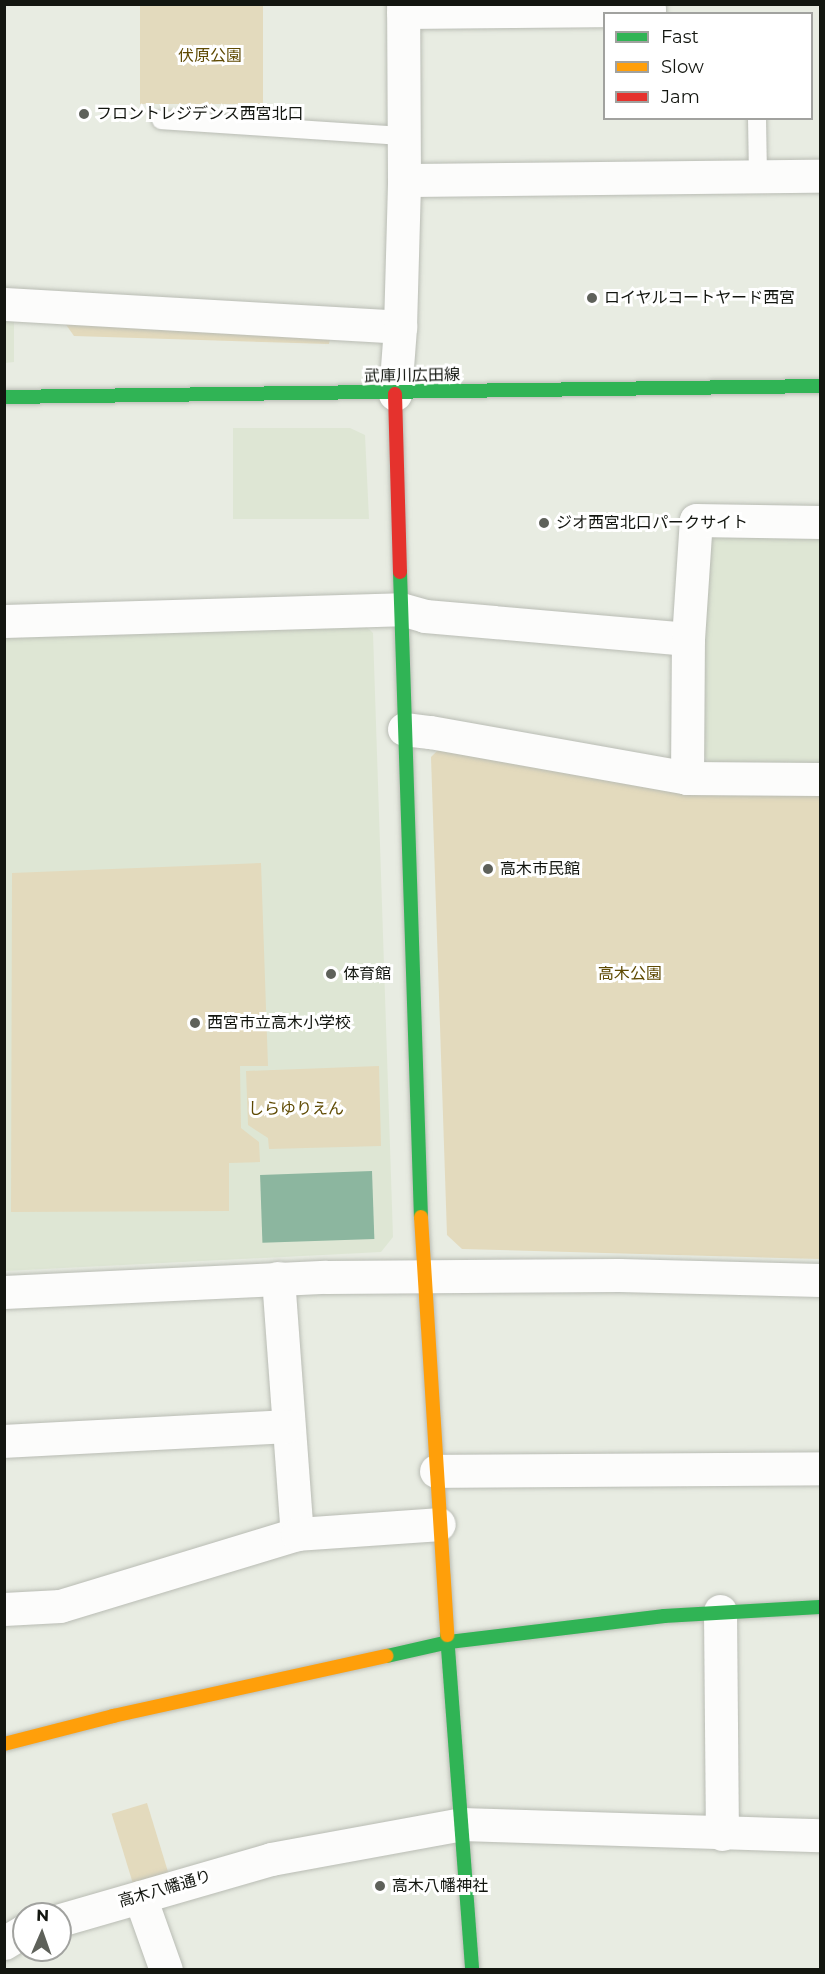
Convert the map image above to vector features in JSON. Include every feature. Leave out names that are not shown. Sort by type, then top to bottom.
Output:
[{"type":"street","points":[[472,1970],[439,1524],[424,1276],[404,729],[395,393],[400,327],[404,180],[403,8],[648,10],[648,4]]},
{"type":"street","points":[[404,180],[820,176]]},
{"type":"street","points":[[4,304],[400,327]]},
{"type":"street","name":"武庫川広田線","points":[[4,397],[820,386]]},
{"type":"street","points":[[687,778],[688,639],[696,520],[820,522]]},
{"type":"street","points":[[4,621],[400,609],[425,616],[688,639]]},
{"type":"street","points":[[404,729],[687,778],[820,779]]},
{"type":"street","points":[[4,1292],[278,1278],[619,1275],[820,1280]]},
{"type":"street","points":[[278,1278],[287,1426],[297,1534]]},
{"type":"street","points":[[4,1441],[287,1426]]},
{"type":"street","points":[[436,1471],[820,1468]]},
{"type":"street","points":[[4,1609],[60,1606],[297,1534],[439,1524]]},
{"type":"street","points":[[4,1744],[113,1716],[449,1642],[720,1611],[820,1607]]},
{"type":"street","points":[[720,1611],[722,1833],[820,1835]]},
{"type":"street","name":"高木八幡通り","points":[[72,1917],[271,1859],[461,1824],[722,1833]]},
{"type":"street","points":[[140,1897],[166,1970]]},
{"type":"lane","points":[[161,120],[404,136]]},
{"type":"lane","points":[[758,120],[758,176]]},
{"type":"shaded area","points":[[4,318],[14,320],[14,362],[5,363]]},
{"type":"shaded area","points":[[233,428],[350,428],[365,435],[369,519],[233,519]]},
{"type":"shaded area","points":[[720,532],[820,534],[820,768],[714,767],[699,750],[702,546]]},
{"type":"shaded area","name":"西宮市立高木小学校","points":[[360,620],[373,633],[393,1237],[381,1252],[5,1271],[5,631]]},
{"type":"shaded area","points":[[372,1171],[374,1239],[262,1243],[260,1175]]},
{"type":"green space","name":"伏原公園","points":[[140,5],[263,5],[263,104],[140,104]]},
{"type":"green space","points":[[62,319],[330,339],[329,344],[74,336]]},
{"type":"green space","name":"高木公園","points":[[443,745],[820,793],[820,1259],[462,1249],[447,1235],[431,757]]},
{"type":"green space","points":[[261,863],[268,1066],[240,1066],[241,1128],[259,1142],[260,1162],[229,1163],[229,1211],[11,1212],[12,873]]},
{"type":"green space","name":"しらゆりえん","points":[[379,1066],[381,1146],[269,1149],[268,1138],[248,1125],[246,1071]]},
{"type":"green space","points":[[147,1803],[170,1877],[134,1887],[112,1814]]},
{"type":"traffic: fast","points":[[4,397],[820,386]]},
{"type":"traffic: fast","points":[[400,572],[421,1217]]},
{"type":"traffic: fast","points":[[387,1656],[449,1642],[664,1616],[820,1607]]},
{"type":"traffic: fast","points":[[447,1635],[472,1970]]},
{"type":"traffic: slow","points":[[421,1217],[447,1635]]},
{"type":"traffic: slow","points":[[4,1744],[113,1716],[387,1656]]},
{"type":"traffic: jam","points":[[395,394],[400,572]]},
{"type":"place","name":"フロントレジデンス西宮北口","points":[[84,114]]},
{"type":"place","name":"ロイヤルコートヤード西宮","points":[[592,298]]},
{"type":"place","name":"ジオ西宮北口パークサイト","points":[[544,523]]},
{"type":"place","name":"高木市民館","points":[[488,869]]},
{"type":"place","name":"体育館","points":[[331,974]]},
{"type":"place","name":"西宮市立高木小学校","points":[[195,1023]]},
{"type":"place","name":"高木八幡神社","points":[[380,1886]]}]
